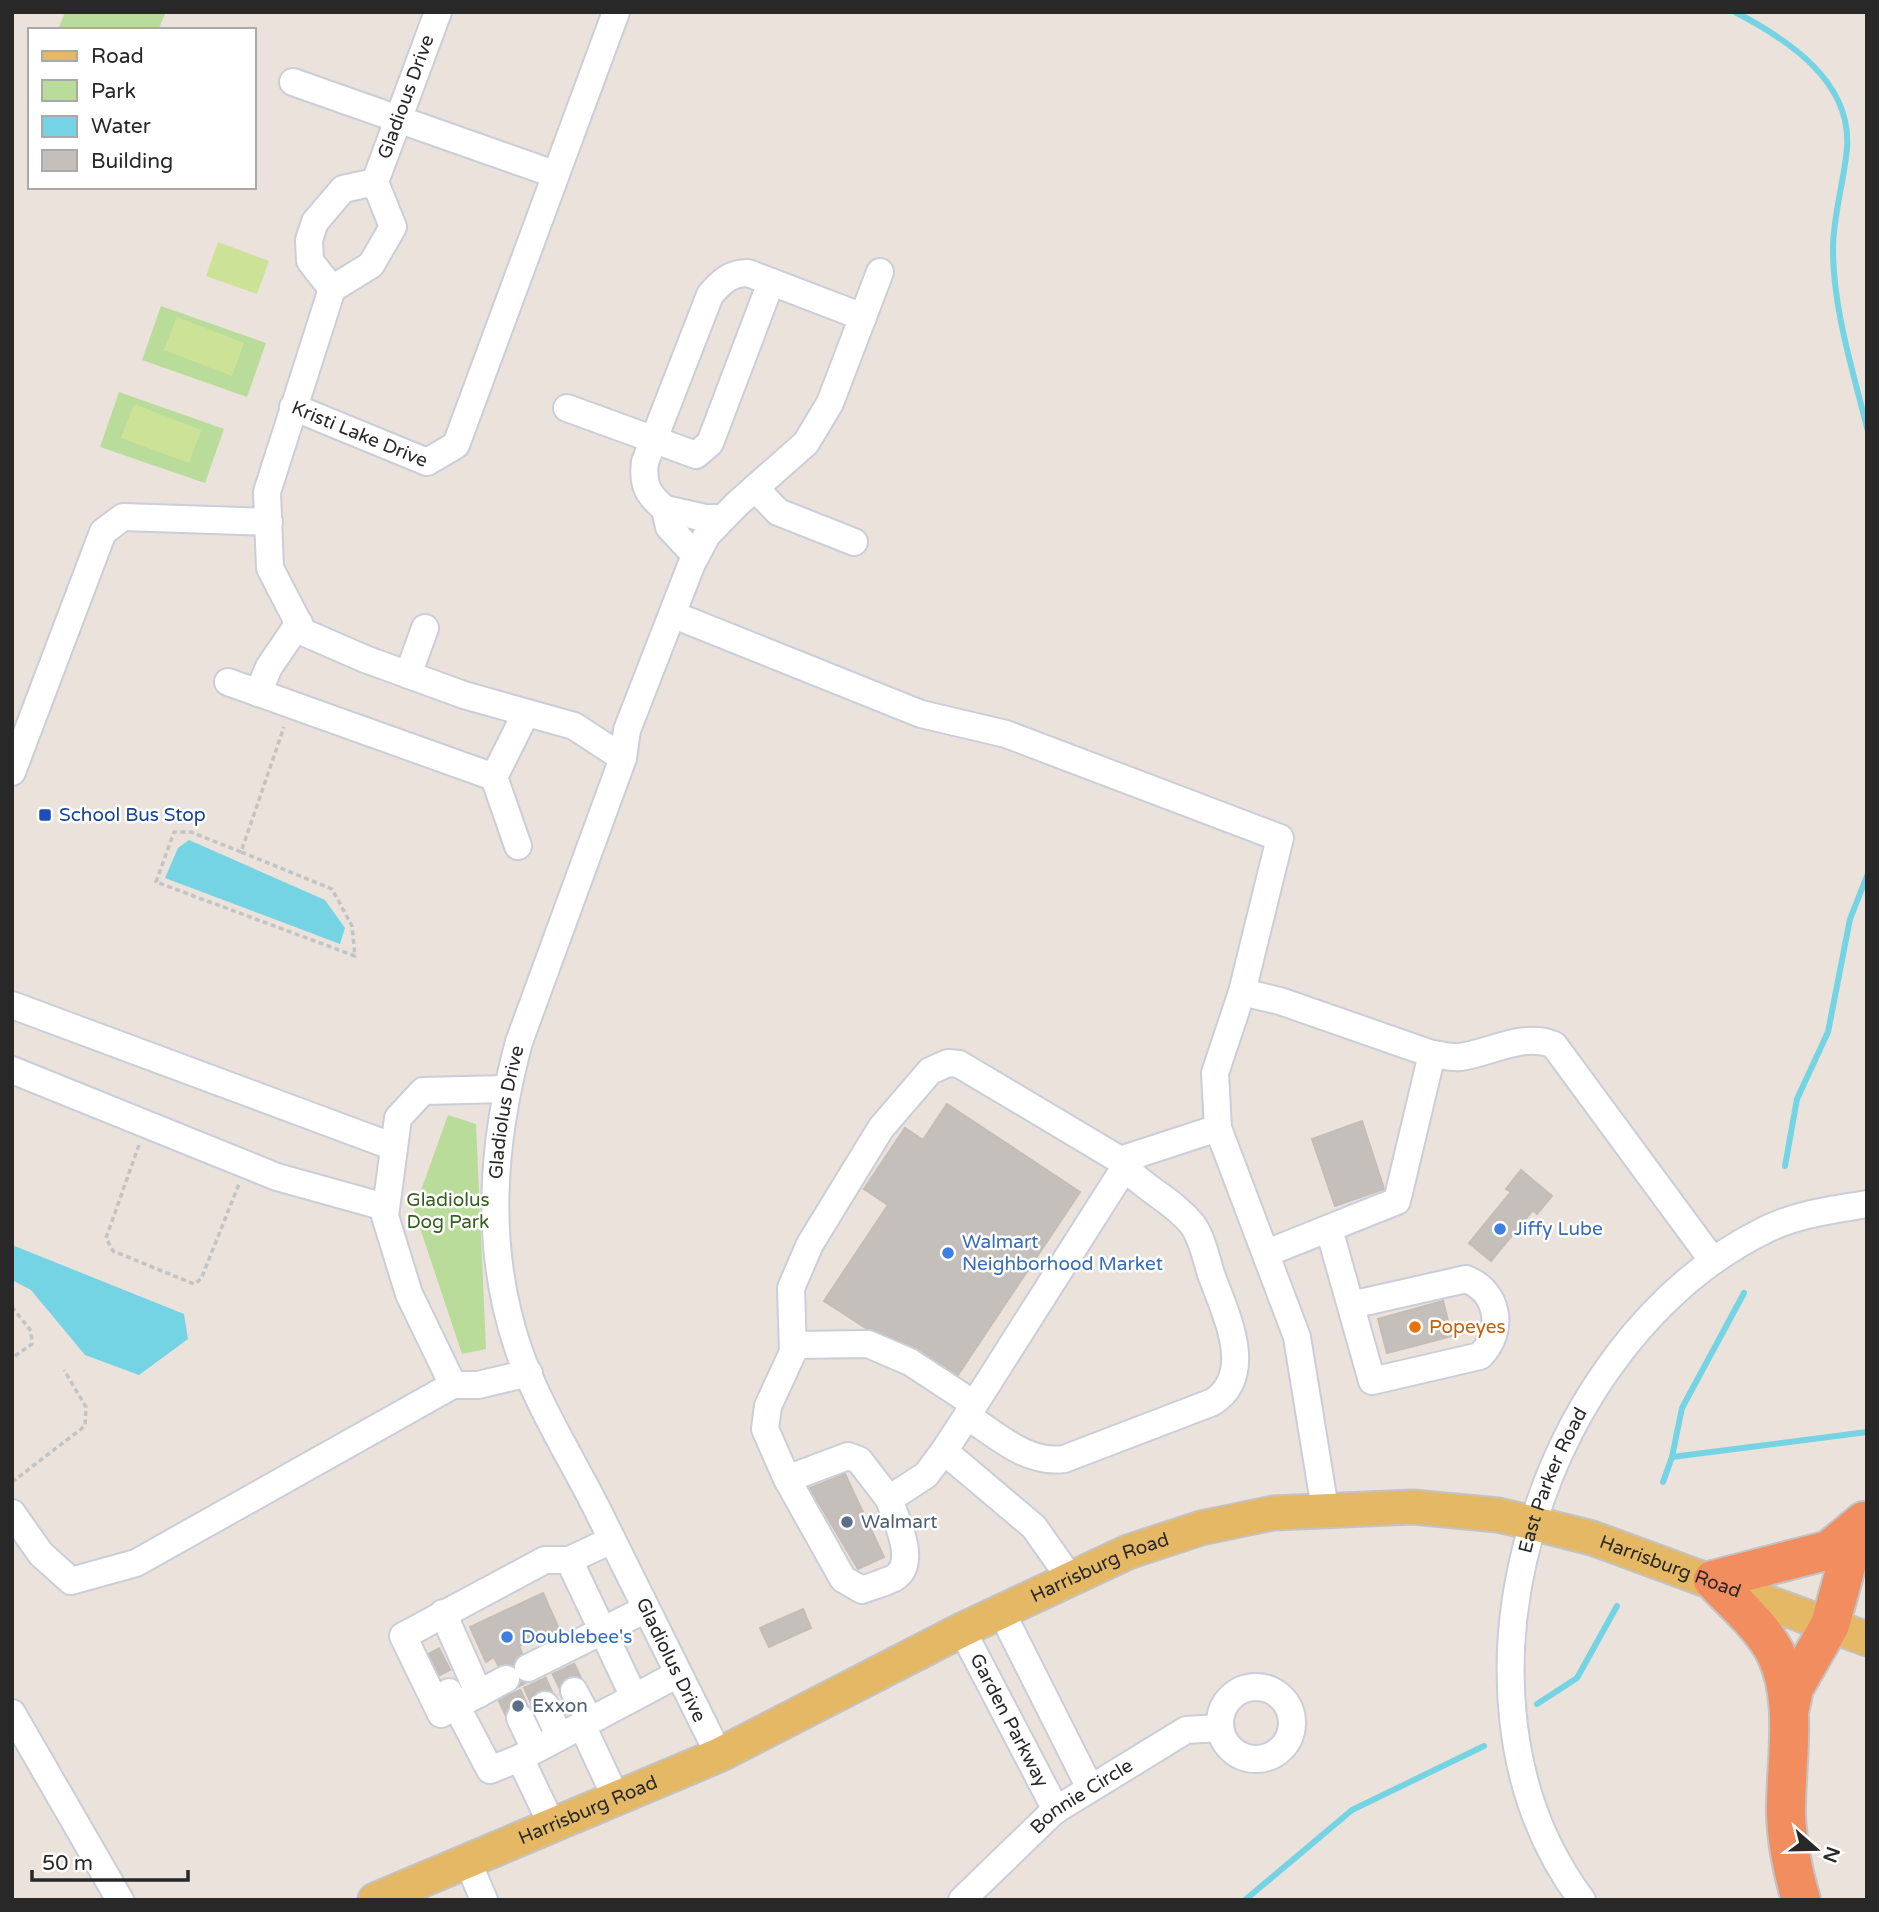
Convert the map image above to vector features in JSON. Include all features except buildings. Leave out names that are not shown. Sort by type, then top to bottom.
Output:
[{"type":"highway","points":[[1788,1714],[1776,1654],[1759,1630],[1713,1580],[1829,1550],[1867,1519]]},
{"type":"highway","points":[[1801,1900],[1788,1843],[1786,1815],[1788,1714],[1794,1688],[1830,1625],[1849,1556],[1867,1519]]},
{"type":"main road","name":"Harrisburg Road","points":[[375,1900],[719,1755],[1000,1611],[1128,1552],[1200,1528],[1273,1513],[1325,1508],[1413,1507],[1497,1516],[1532,1523],[1592,1538],[1713,1580],[1867,1639]]},
{"type":"street","name":"Gladious Drive","points":[[375,182],[343,188],[315,222],[309,240],[310,261],[332,289],[371,265],[393,227],[375,182],[438,12]]},
{"type":"street","name":"Kristi Lake Drive","points":[[616,12],[456,445],[427,462],[293,408],[267,492],[271,568],[303,632],[408,675],[574,726],[623,758]]},
{"type":"street","points":[[293,82],[554,174]]},
{"type":"street","name":"Gladiolus Drive","points":[[719,1755],[517,1344],[502,1282],[496,1234],[496,1152],[506,1089],[519,1042],[623,758],[627,730],[696,556],[707,535],[723,518],[806,443],[830,403],[880,272]]},
{"type":"street","points":[[723,518],[705,518],[665,509],[649,495],[643,478],[654,439],[710,295],[734,273],[748,273],[863,317]]},
{"type":"street","points":[[567,408],[696,455],[710,443],[771,282]]},
{"type":"street","points":[[293,408],[332,289]]},
{"type":"street","points":[[755,488],[778,512],[853,542]]},
{"type":"street","points":[[665,509],[669,527],[696,556]]},
{"type":"street","points":[[12,772],[103,532],[123,517],[269,522]]},
{"type":"street","points":[[674,615],[921,714],[1006,734],[1280,838],[1242,992],[1215,1073],[1218,1128],[1297,1338],[1325,1508]]},
{"type":"street","points":[[258,693],[269,667],[299,623]]},
{"type":"street","points":[[408,675],[425,628]]},
{"type":"street","points":[[228,682],[494,777]]},
{"type":"street","points":[[518,846],[494,777],[526,713]]},
{"type":"street","points":[[1242,992],[1280,1001],[1432,1054],[1456,1058],[1524,1041],[1541,1040],[1553,1045],[1713,1261]]},
{"type":"street","points":[[12,1005],[394,1147]]},
{"type":"street","points":[[1267,1253],[1397,1201],[1432,1054]]},
{"type":"street","points":[[787,1479],[848,1455],[859,1460],[888,1499],[905,1547],[903,1566],[896,1577],[862,1590],[844,1579],[787,1479],[765,1429],[768,1406],[793,1352],[791,1288],[810,1244],[881,1128],[930,1071],[948,1063],[959,1065],[1122,1164],[1191,1222],[1196,1229],[1233,1339],[1236,1359],[1224,1395],[1064,1459],[1044,1461],[1028,1455],[910,1362],[868,1344],[793,1345]]},
{"type":"street","points":[[12,1070],[277,1177],[385,1207]]},
{"type":"street","points":[[453,1385],[409,1294],[385,1216],[398,1118],[423,1091],[506,1089]]},
{"type":"street","points":[[888,1499],[926,1475],[944,1451],[1122,1164],[1218,1128]]},
{"type":"street","name":"East Parker Road","points":[[1582,1900],[1564,1875],[1534,1814],[1514,1734],[1510,1653],[1520,1581],[1532,1523],[1556,1457],[1615,1356],[1637,1328],[1713,1261],[1764,1230],[1796,1217],[1867,1204]]},
{"type":"street","points":[[1329,1229],[1371,1381],[1480,1356],[1490,1346],[1495,1318],[1491,1302],[1481,1285],[1466,1279],[1353,1313]]},
{"type":"street","points":[[12,1513],[41,1553],[71,1581],[136,1563],[453,1385],[478,1385],[529,1373]]},
{"type":"street","points":[[944,1451],[1034,1527],[1070,1577]]},
{"type":"street","points":[[612,1540],[569,1560],[545,1560],[403,1636],[441,1714],[460,1695],[511,1681],[564,1671],[603,1630],[646,1609]]},
{"type":"street","points":[[569,1560],[634,1697]]},
{"type":"street","points":[[1000,1611],[1090,1788]]},
{"type":"street","points":[[443,1613],[460,1695],[490,1770],[528,1753],[678,1674]]},
{"type":"street","points":[[416,1628],[428,1653]]},
{"type":"street","name":"Garden Parkway","points":[[962,1630],[1056,1810]]},
{"type":"street","points":[[564,1671],[577,1727],[616,1798]]},
{"type":"street","points":[[545,1705],[577,1727]]},
{"type":"street","points":[[12,1713],[120,1900]]},
{"type":"street","points":[[520,1718],[528,1753],[553,1827]]},
{"type":"street","name":"Bonnie Circle","points":[[962,1900],[1056,1810],[1186,1730],[1220,1728]]},
{"type":"street","points":[[468,1862],[484,1900]]},
{"type":"path","points":[[241,852],[281,744],[289,704]]},
{"type":"path","points":[[174,832],[191,832],[241,852],[332,889],[352,926],[355,956],[156,882],[174,832]]},
{"type":"path","points":[[147,1124],[106,1238],[113,1251],[194,1284],[201,1279],[246,1164]]},
{"type":"path","points":[[12,1307],[31,1331],[32,1344],[12,1358]]},
{"type":"path","points":[[12,1482],[85,1426],[86,1407],[64,1370]]},
{"type":"green space","points":[[65,12],[166,12],[159,28],[59,28]]},
{"type":"green space","points":[[218,242],[269,261],[257,294],[206,276]]},
{"type":"green space","points":[[161,306],[266,343],[247,397],[142,360]]},
{"type":"green space","points":[[177,317],[244,343],[232,376],[164,350]]},
{"type":"green space","points":[[119,392],[224,429],[205,483],[100,447]]},
{"type":"green space","points":[[134,404],[201,430],[189,463],[121,438]]},
{"type":"green space","name":"Gladiolus Dog Park","points":[[448,1115],[476,1124],[486,1349],[462,1354],[414,1210]]},
{"type":"water","points":[[189,840],[325,900],[345,928],[340,944],[165,878],[178,848]]},
{"type":"water","points":[[12,1245],[184,1314],[188,1339],[139,1375],[85,1355],[31,1290],[12,1280]]},
{"type":"waterway","points":[[1735,12],[1775,35],[1812,65],[1839,102],[1846,124],[1847,148],[1835,224],[1834,272],[1845,340],[1867,428]]},
{"type":"waterway","points":[[1785,1166],[1797,1099],[1828,1032],[1850,919],[1867,876]]},
{"type":"waterway","points":[[1663,1482],[1672,1457],[1682,1408],[1744,1293]]},
{"type":"waterway","points":[[1672,1457],[1867,1432]]},
{"type":"waterway","points":[[1537,1704],[1577,1678],[1617,1606]]},
{"type":"waterway","points":[[1245,1900],[1352,1810],[1484,1746]]},
{"type":"tunnel","points":[[428,1653],[444,1684]]},
{"type":"tunnel","points":[[507,1679],[528,1668],[545,1705]]},
{"type":"tunnel","points":[[563,1668],[574,1691]]},
{"type":"tunnel","points":[[509,1694],[520,1718]]},
{"type":"place","name":"School Bus Stop","points":[[45,815]]},
{"type":"place","name":"Jiffy Lube","points":[[1500,1229]]},
{"type":"place","name":"Walmart Neighborhood Market","points":[[948,1253]]},
{"type":"place","name":"Popeyes","points":[[1415,1327]]},
{"type":"place","name":"Walmart","points":[[847,1522]]},
{"type":"place","name":"Doublebee's","points":[[507,1637]]},
{"type":"place","name":"Exxon","points":[[518,1706]]}]
